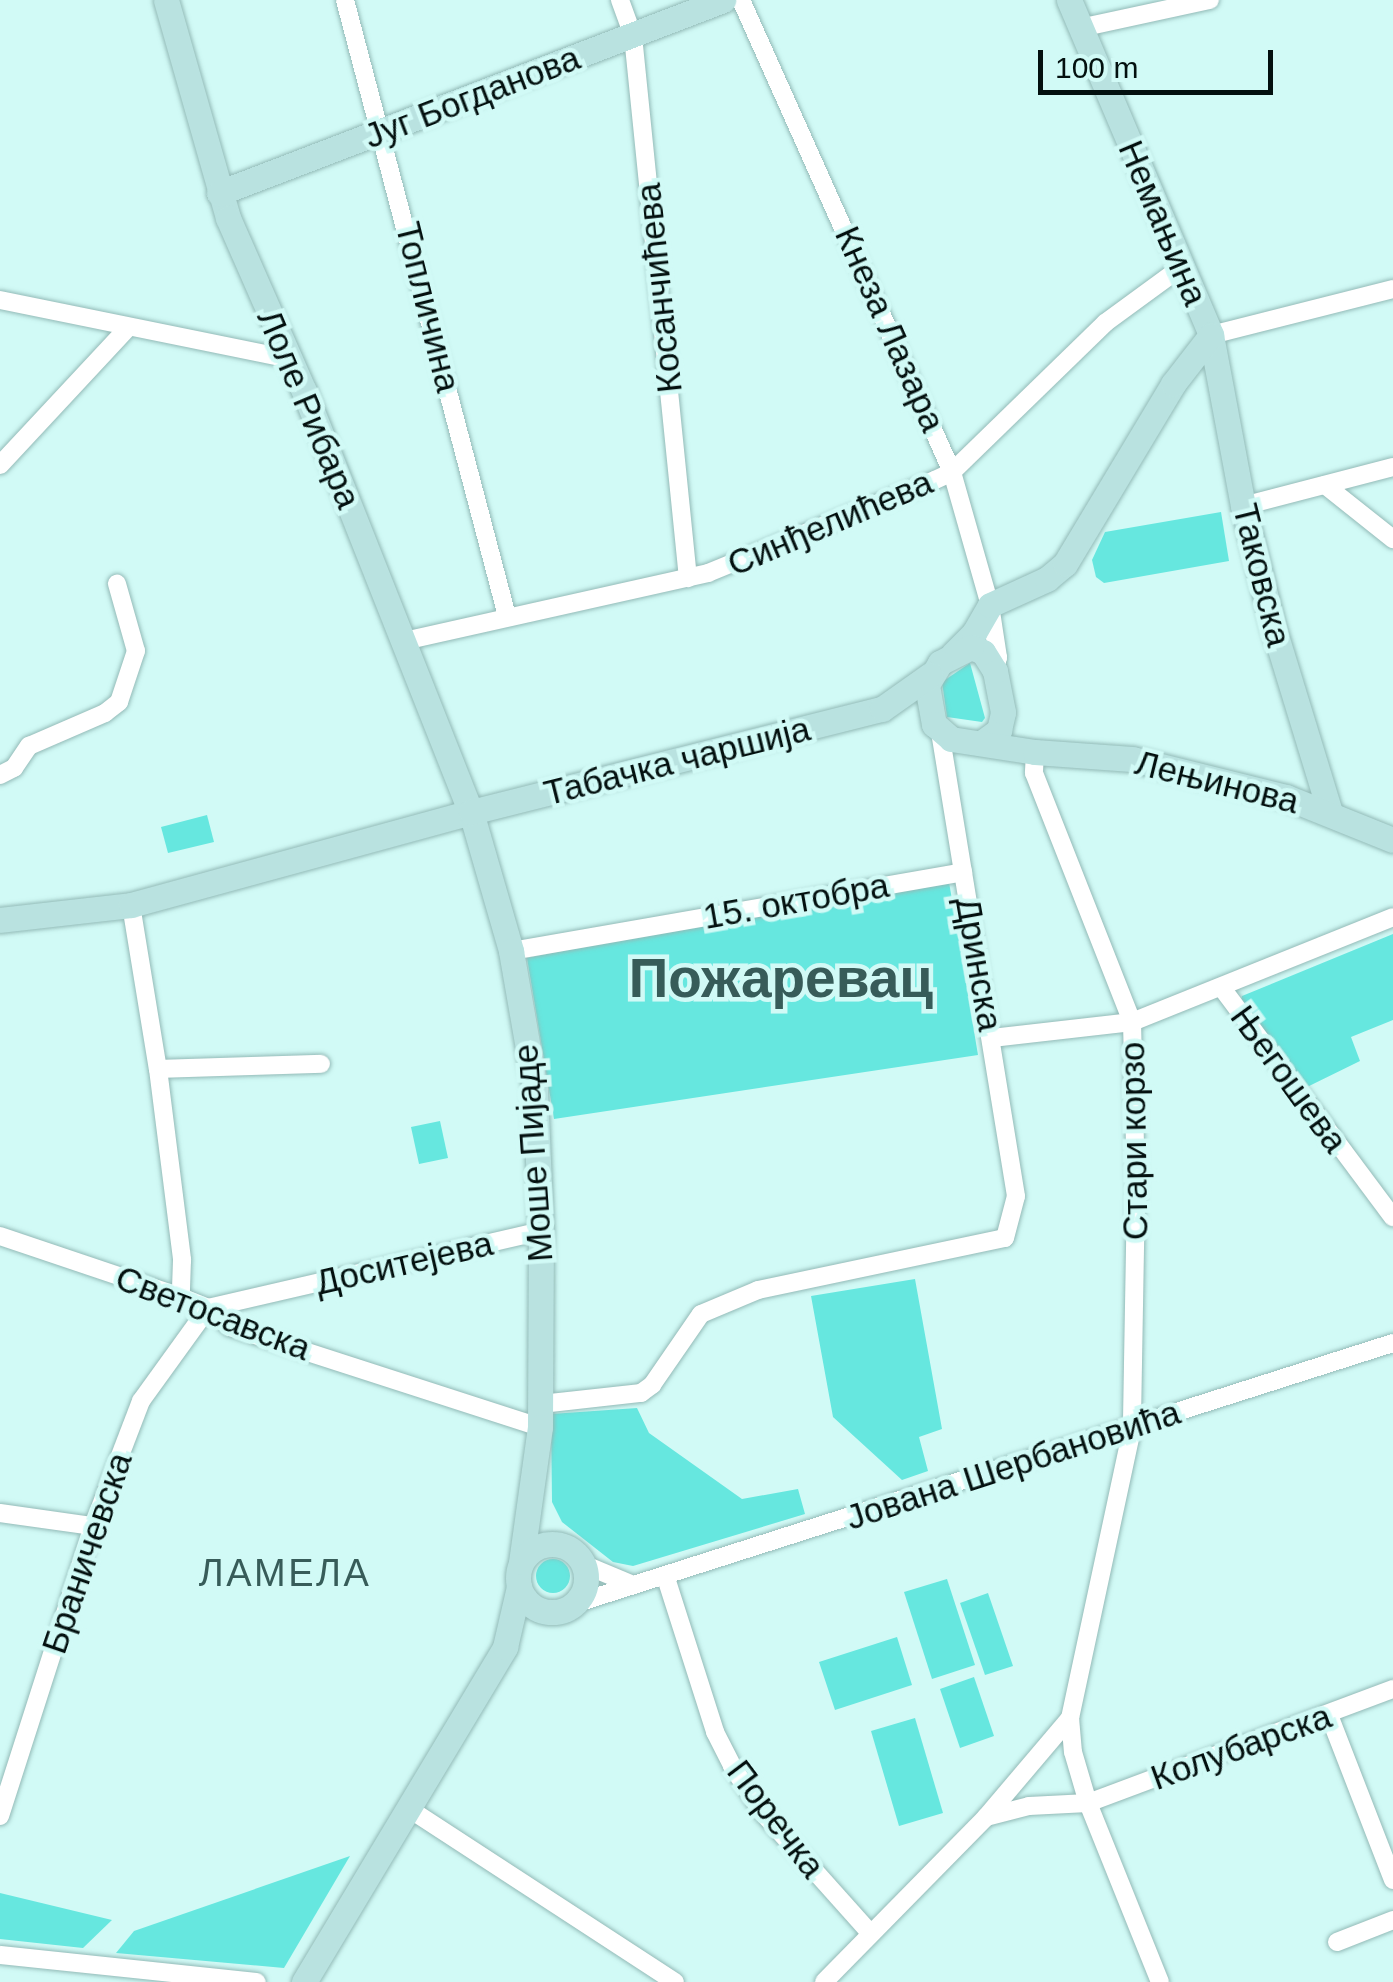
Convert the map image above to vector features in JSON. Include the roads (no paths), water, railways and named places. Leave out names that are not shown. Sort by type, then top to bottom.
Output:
[{"type":"street","name":"Лоле Рибара","points":[[166,0],[220,192],[471,812]]},
{"type":"street","name":"Топличина","points":[[345,0],[507,616]]},
{"type":"street","name":"Косанчићева","points":[[620,0],[633,36],[688,578]]},
{"type":"street","name":"Југ Богданова","points":[[220,192],[723,0]]},
{"type":"street","name":"Кнеза Лазара","points":[[740,0],[952,472],[990,605],[998,658],[994,671]]},
{"type":"street","name":"Немањина","points":[[1068,0],[1210,335]]},
{"type":"street","points":[[1080,28],[1210,0]]},
{"type":"street","name":"Синђелићева","points":[[404,641],[688,578],[750,558],[952,472],[1105,323],[1184,266]]},
{"type":"street","points":[[937,728],[927,685],[930,675],[974,633],[990,605],[1047,579],[1065,564],[1173,384],[1210,335],[1393,289]]},
{"type":"street","points":[[0,300],[127,329],[290,359]]},
{"type":"street","points":[[0,465],[127,329]]},
{"type":"street","name":"Таковска","points":[[1210,335],[1243,506],[1274,629],[1330,812]]},
{"type":"street","points":[[1243,506],[1393,467]]},
{"type":"street","points":[[1325,485],[1393,539]]},
{"type":"street","points":[[0,775],[14,768],[29,746],[105,713],[119,702],[136,651],[117,584]]},
{"type":"street","points":[[882,709],[937,728],[950,739],[984,741],[999,730],[1003,712],[994,671],[978,649],[953,654]]},
{"type":"street","name":"Табачка чаршија","points":[[11,921],[131,905],[471,812],[882,709],[930,675]]},
{"type":"street","points":[[1003,712],[1035,752]]},
{"type":"street","name":"Дринска","points":[[540,1415],[642,1393],[652,1385],[697,1318],[712,1306],[786,1282],[996,1243],[1007,1233],[1016,1196],[937,728]]},
{"type":"street","name":"Лењинова","points":[[984,741],[1035,752],[1132,759],[1330,812],[1393,840]]},
{"type":"street","name":"Стари корзо","points":[[1035,752],[1034,773],[1132,1022],[1136,1191],[1132,1428],[1070,1718]]},
{"type":"street","name":"Моше Пијаде","points":[[304,1982],[411,1810],[505,1647],[531,1499],[540,1415],[541,1232],[535,1088],[511,951],[471,812]]},
{"type":"street","name":"15. октобра","points":[[511,951],[962,872]]},
{"type":"street","points":[[131,905],[158,1069],[182,1260],[182,1297]]},
{"type":"street","points":[[992,1038],[1132,1022],[1393,917]]},
{"type":"street","points":[[0,940],[19,928],[11,921]]},
{"type":"street","name":"Његошева","points":[[1222,988],[1393,1217]]},
{"type":"street","points":[[158,1069],[321,1064]]},
{"type":"street","name":"Доситејева","points":[[208,1308],[541,1232]]},
{"type":"street","name":"Светосавска","points":[[0,1236],[182,1297],[208,1308],[230,1327],[540,1415]]},
{"type":"street","name":"Браничевска","points":[[0,1816],[93,1526],[141,1401],[208,1308]]},
{"type":"street","name":"Јована Шербановића","points":[[562,1608],[666,1578],[1393,1343]]},
{"type":"street","points":[[531,1499],[559,1544],[583,1564],[633,1586]]},
{"type":"street","points":[[0,1513],[93,1526]]},
{"type":"street","points":[[559,1544],[537,1547],[520,1575],[528,1602],[562,1608],[584,1587],[583,1564]]},
{"type":"street","name":"Поречка","points":[[666,1578],[715,1732],[732,1766],[762,1812],[870,1934]]},
{"type":"street","name":"Моше Пијаде","points":[[505,1647],[562,1608]]},
{"type":"street","name":"Колубарска","points":[[1088,1803],[1393,1689]]},
{"type":"street","points":[[1329,1716],[1393,1880]]},
{"type":"street","points":[[1070,1718],[1074,1752],[1088,1803],[1160,1982]]},
{"type":"street","points":[[824,1982],[986,1817],[1070,1718]]},
{"type":"street","points":[[986,1817],[1029,1806],[1088,1803]]},
{"type":"street","points":[[411,1810],[675,1982]]},
{"type":"street","points":[[1337,1942],[1393,1920]]},
{"type":"street","points":[[0,1955],[257,1982]]},
{"type":"district","name":"Пожаревац","points":[[781,979]]},
{"type":"district","name":"ЛАМЕЛА","points":[[285,1574]]}]
